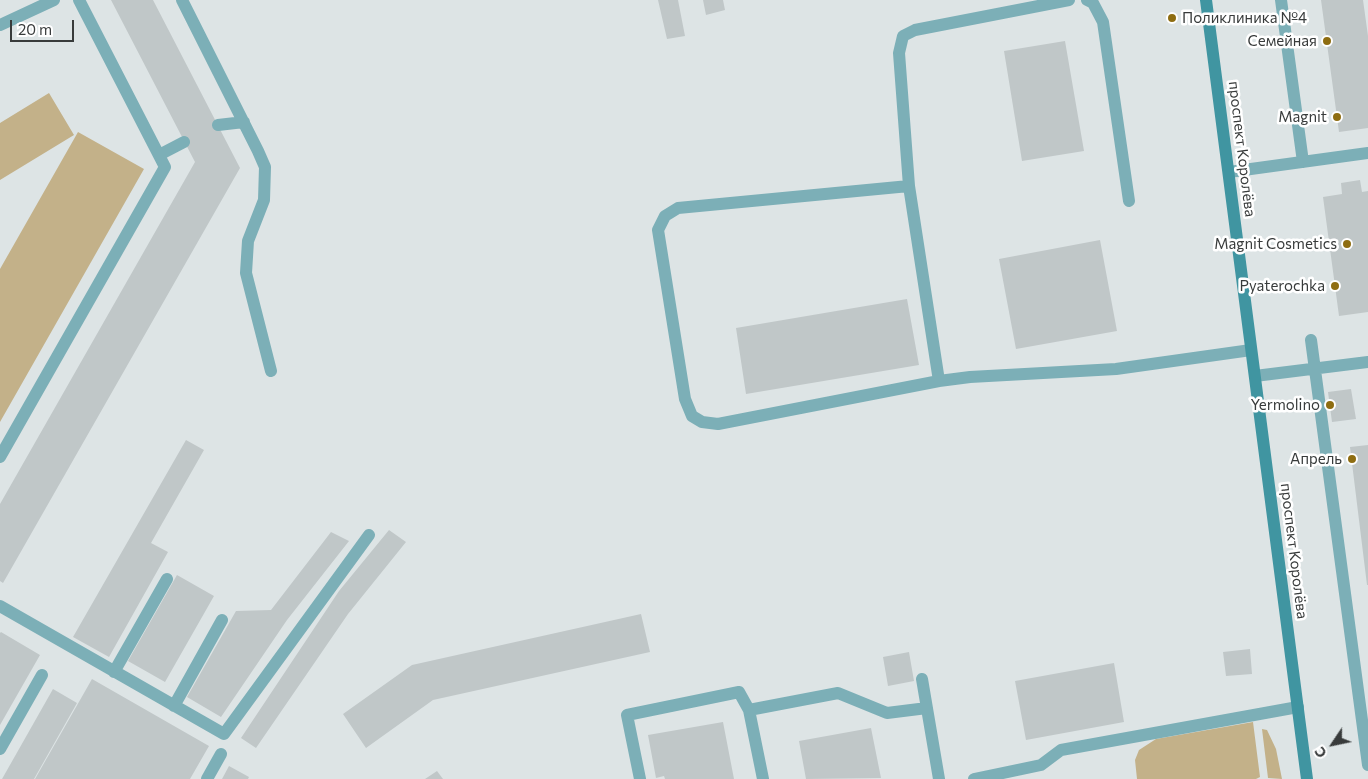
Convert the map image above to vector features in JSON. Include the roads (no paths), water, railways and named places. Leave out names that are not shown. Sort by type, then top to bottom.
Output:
[{"type":"main road","name":"проспект Королёва","points":[[1206,0],[1307,779]]},
{"type":"lane","points":[[0,25],[54,0]]},
{"type":"lane","points":[[0,457],[165,167],[79,0]]},
{"type":"lane","points":[[182,0],[265,167],[264,200],[248,241],[246,273],[271,371]]},
{"type":"lane","points":[[939,381],[910,186],[899,53],[904,36],[915,30],[1069,0]]},
{"type":"lane","points":[[1087,0],[1093,4],[1103,22],[1129,201]]},
{"type":"lane","points":[[1281,0],[1303,162]]},
{"type":"lane","points":[[218,125],[244,122]]},
{"type":"lane","points":[[159,156],[184,142]]},
{"type":"lane","points":[[1229,172],[1368,153]]},
{"type":"lane","points":[[910,186],[678,208],[665,216],[658,230],[685,399],[692,416],[702,422],[718,424],[970,376],[1026,375],[1116,369],[1252,350]]},
{"type":"lane","points":[[1311,340],[1368,766]]},
{"type":"lane","points":[[1255,376],[1368,362]]},
{"type":"lane","points":[[0,606],[224,734],[369,535]]},
{"type":"lane","points":[[114,672],[167,579]]},
{"type":"lane","points":[[174,706],[222,620]]},
{"type":"lane","points":[[0,749],[42,676]]},
{"type":"lane","points":[[922,680],[939,779]]},
{"type":"lane","points":[[640,779],[627,715],[739,692],[749,710],[763,779]]},
{"type":"lane","points":[[749,710],[838,693],[887,713],[927,708]]},
{"type":"lane","points":[[974,779],[1041,765],[1061,750],[1298,707]]},
{"type":"lane","points":[[207,779],[221,754]]},
{"type":"place","name":"Поликлиника №4","points":[[1172,18]]},
{"type":"place","name":"Семейная","points":[[1327,41]]},
{"type":"place","name":"Magnit","points":[[1337,117]]},
{"type":"place","name":"Magnit Cosmetics","points":[[1347,244]]},
{"type":"place","name":"Pyaterochka","points":[[1335,286]]},
{"type":"place","name":"Yermolino","points":[[1330,405]]},
{"type":"place","name":"Апрель","points":[[1352,459]]}]
